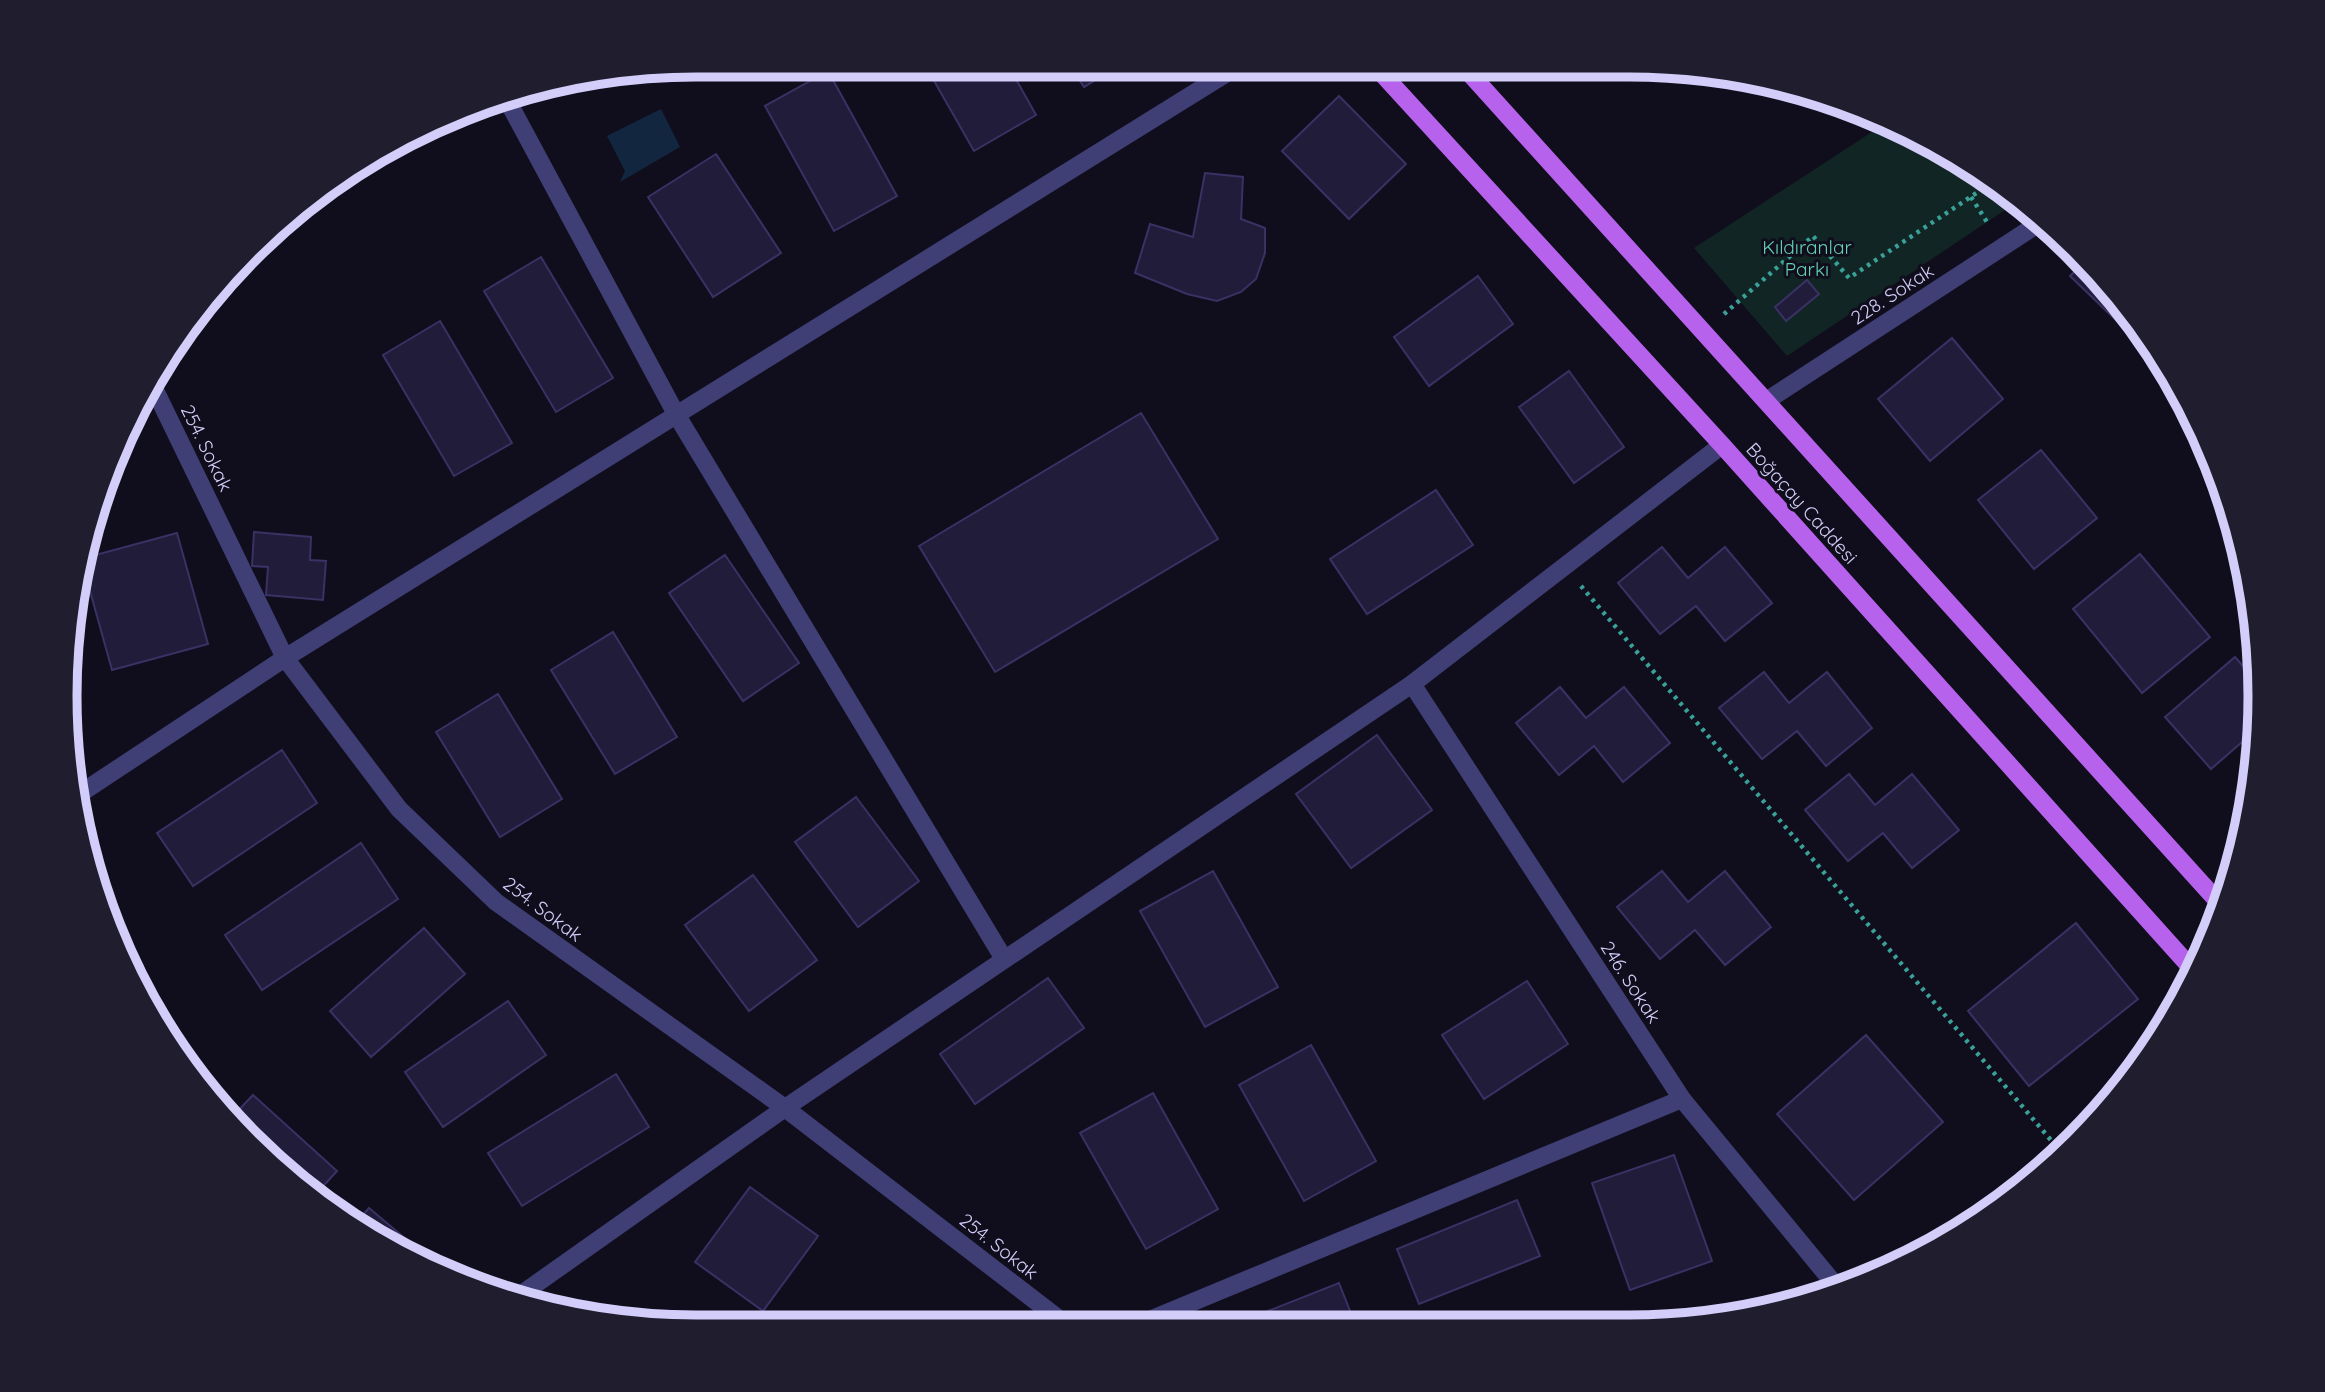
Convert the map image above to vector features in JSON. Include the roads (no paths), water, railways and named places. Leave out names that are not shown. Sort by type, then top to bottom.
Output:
[{"type":"main road","name":"Boğaçay Caddesi","points":[[1385,77],[1722,445],[2187,963]]},
{"type":"main road","points":[[1473,77],[2214,897]]},
{"type":"street","points":[[84,791],[285,658],[1219,77]]},
{"type":"street","points":[[510,106],[676,414],[1004,959]]},
{"type":"street","name":"228. Sokak","points":[[1766,401],[2033,227]]},
{"type":"street","name":"254. Sokak","points":[[156,393],[285,658],[399,809],[496,902],[785,1108],[1054,1315]]},
{"type":"street","points":[[526,1291],[785,1108],[1412,684],[1722,445]]},
{"type":"street","name":"246. Sokak","points":[[1412,684],[1682,1099],[1832,1281]]},
{"type":"street","points":[[1162,1315],[1682,1099]]},
{"type":"water","points":[[661,109],[680,147],[620,182],[625,171],[607,136]]},
{"type":"park label","name":"Kıldıranlar Parkı","points":[[1807,258]]}]
